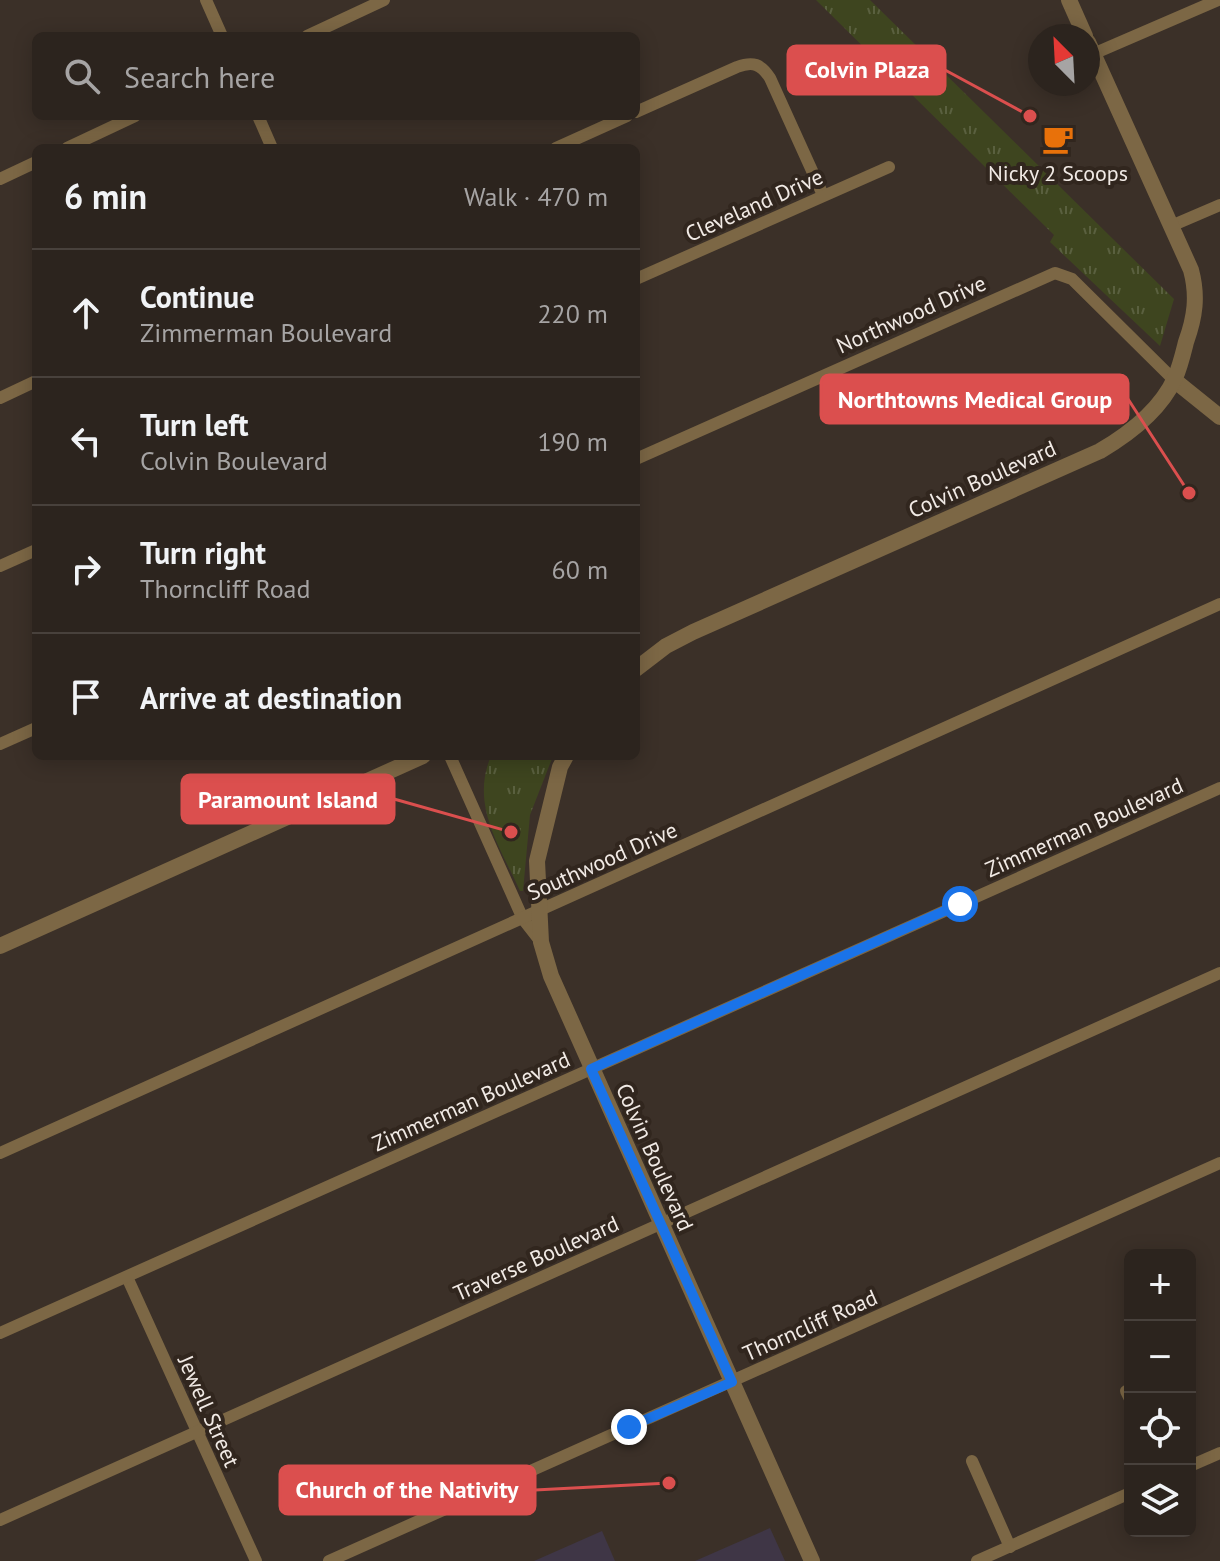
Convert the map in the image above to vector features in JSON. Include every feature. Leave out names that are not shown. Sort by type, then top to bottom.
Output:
[{"type":"street","points":[[206,0],[220,32]]},
{"type":"street","points":[[316,32],[384,0]]},
{"type":"street","points":[[1069,0],[1080,24]]},
{"type":"street","points":[[1100,45],[1218,0]]},
{"type":"street","points":[[640,110],[752,62],[764,69],[823,195]]},
{"type":"street","name":"Colvin Boulevard","points":[[640,666],[669,645],[708,625],[1100,451],[1143,419],[1174,380],[1192,325],[1196,298],[1191,270],[1100,68]]},
{"type":"street","points":[[76,144],[126,120]]},
{"type":"street","points":[[260,120],[270,144]]},
{"type":"street","points":[[565,144],[618,120]]},
{"type":"street","points":[[0,179],[32,164]]},
{"type":"street","name":"Cleveland Drive","points":[[640,277],[889,167]]},
{"type":"street","points":[[1171,226],[1220,205]]},
{"type":"street","name":"Northwood Drive","points":[[640,457],[1055,273],[1072,279],[1174,380]]},
{"type":"street","points":[[1174,380],[1220,417]]},
{"type":"street","points":[[0,398],[32,383]]},
{"type":"street","points":[[0,566],[32,552]]},
{"type":"street","name":"Southwood Drive","points":[[0,1153],[1220,604]]},
{"type":"street","points":[[640,658],[669,645]]},
{"type":"street","points":[[0,744],[32,730]]},
{"type":"street","points":[[0,946],[414,760]]},
{"type":"street","points":[[452,760],[530,915]]},
{"type":"street","name":"Colvin Boulevard","points":[[564,760],[537,861],[530,915],[551,976],[591,1069],[812,1561]]},
{"type":"street","name":"Zimmerman Boulevard","points":[[0,1333],[1220,788]]},
{"type":"street","name":"Traverse Boulevard","points":[[0,1520],[1220,973]]},
{"type":"street","name":"Thorncliff Road","points":[[329,1561],[1220,1163]]},
{"type":"street","name":"Jewell Street","points":[[127,1277],[256,1561]]},
{"type":"street","points":[[1192,1465],[1220,1453]]},
{"type":"street","points":[[972,1461],[1010,1547]]},
{"type":"street","points":[[977,1561],[1124,1496]]},
{"type":"shaded area","points":[[770,1528],[785,1561],[695,1561]]},
{"type":"shaded area","points":[[602,1531],[615,1561],[534,1561]]},
{"type":"green space","points":[[816,0],[870,0],[1174,299],[1160,346],[1050,242],[1054,235]]},
{"type":"green space","points":[[490,760],[551,760],[530,815],[523,891],[520,891],[490,825],[484,791]]},
{"type":"place","name":"Colvin Plaza","points":[[1030,116]]},
{"type":"place","name":"Nicky 2 Scoops","points":[[1058,139]]},
{"type":"place","name":"Northtowns Medical Group","points":[[1189,493]]},
{"type":"place","name":"Paramount Island","points":[[511,832]]},
{"type":"place","name":"Church of the Nativity","points":[[669,1483]]},
{"type":"route","points":[[629,1427],[732,1382],[591,1069],[960,904]]}]
